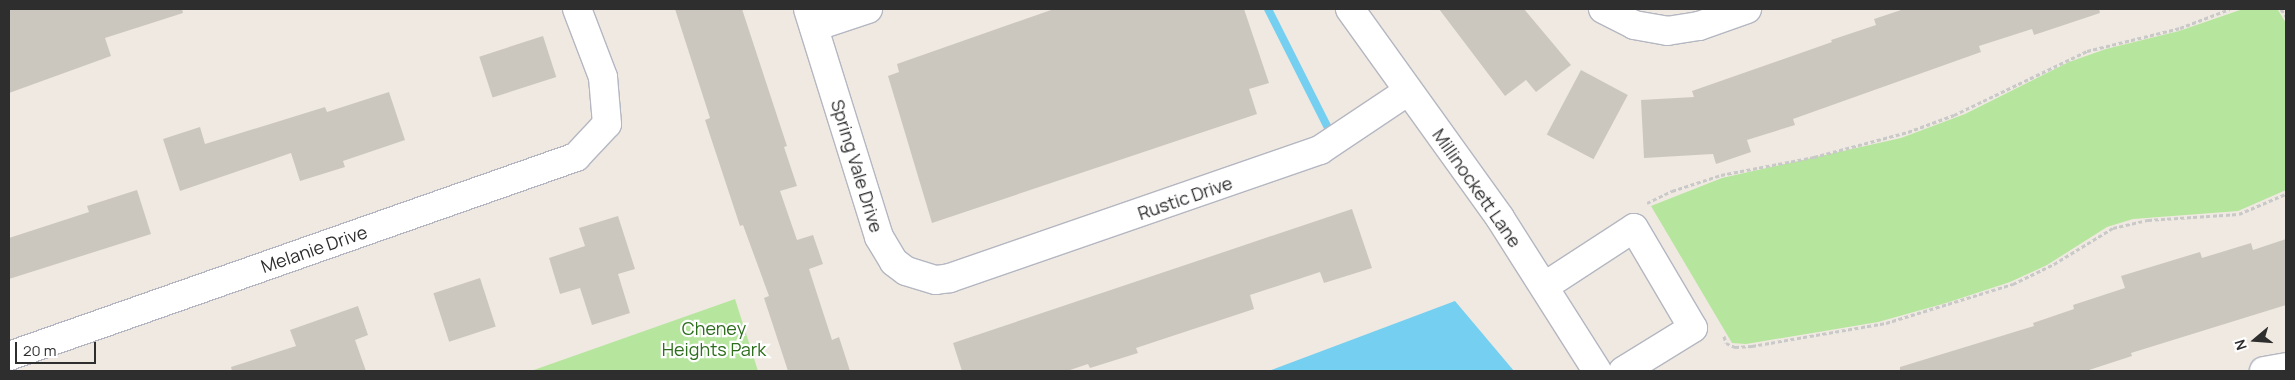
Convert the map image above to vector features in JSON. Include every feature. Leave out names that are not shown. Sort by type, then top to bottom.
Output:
[{"type":"street","name":"Melanie Drive","points":[[9,356],[576,157],[607,124],[603,77],[577,9]]},
{"type":"street","points":[[811,18],[868,9]]},
{"type":"street","name":"Millinockett Lane","points":[[1350,9],[1500,218],[1545,286],[1597,371]]},
{"type":"street","points":[[1602,9],[1634,25],[1679,31],[1747,9]]},
{"type":"street","name":"Spring Vale Drive","points":[[811,18],[885,251],[906,271],[920,277],[950,278]]},
{"type":"street","name":"Rustic Drive","points":[[950,278],[1320,150],[1408,91]]},
{"type":"street","points":[[1545,286],[1634,228],[1693,328],[1623,371]]},
{"type":"street","points":[[2264,371],[2286,367]]},
{"type":"path","points":[[1642,205],[1672,191],[1721,175],[1814,157],[1908,132],[1954,115],[2087,52],[2180,28],[2230,9]]},
{"type":"path","points":[[2281,9],[2286,16]]},
{"type":"path","points":[[1724,336],[1726,343],[1735,347],[1752,346],[1886,323],[2013,284],[2054,264],[2113,228],[2148,220],[2239,214],[2286,194]]},
{"type":"green space","points":[[2243,9],[2278,10],[2286,23],[2286,190],[2238,211],[2133,219],[2107,227],[2047,265],[2010,282],[1946,303],[1878,322],[1746,344],[1732,343],[1651,206],[1722,178],[1901,138],[1965,114],[2069,62],[2106,49],[2179,31]]},
{"type":"green space","name":"Cheney Heights Park","points":[[735,299],[758,371],[531,371]]},
{"type":"water","points":[[1455,301],[1514,371],[1269,371]]},
{"type":"building","points":[[9,9],[182,9],[183,13],[105,38],[111,56],[9,93]]},
{"type":"building","points":[[675,9],[742,9],[787,146],[784,147],[797,186],[780,191],[797,240],[813,235],[823,264],[809,269],[832,340],[839,337],[850,371],[788,371],[764,298],[769,296],[743,225],[740,226],[705,120],[710,118]]},
{"type":"building","points":[[1054,9],[1244,9],[1269,83],[1249,89],[1257,114],[932,223],[888,76],[899,72],[897,64]]},
{"type":"building","points":[[1439,9],[1524,9],[1571,65],[1536,92],[1526,80],[1505,96]]},
{"type":"building","points":[[1904,9],[2099,9],[2100,13],[2034,35],[2032,29],[1979,46],[1981,52],[1793,119],[1795,125],[1747,140],[1751,152],[1716,164],[1713,154],[1644,158],[1641,100],[1694,97],[1692,91],[1876,25],[1874,19]]},
{"type":"building","points":[[543,36],[556,77],[493,98],[479,57]]},
{"type":"building","points":[[1581,70],[1628,95],[1594,159],[1547,134]]},
{"type":"building","points":[[389,92],[405,140],[343,161],[345,167],[300,181],[291,153],[180,191],[163,139],[200,127],[205,144],[325,107],[327,112]]},
{"type":"building","points":[[137,190],[151,234],[9,279],[9,238],[89,212],[87,206]]},
{"type":"building","points":[[1352,209],[1372,268],[1324,283],[1320,272],[1250,295],[1254,309],[1136,348],[1138,353],[1090,368],[1088,364],[1067,371],[962,371],[953,343]]},
{"type":"building","points":[[618,216],[635,269],[618,274],[630,313],[592,325],[580,288],[560,294],[549,258],[585,246],[579,228]]},
{"type":"building","points":[[2286,239],[2286,305],[2131,353],[2132,356],[2086,371],[1900,371],[1900,367],[2034,326],[2033,323],[2074,309],[2073,305],[2125,288],[2121,276],[2200,252],[2202,258],[2251,243],[2253,250]]},
{"type":"building","points":[[480,278],[496,327],[449,342],[433,293]]},
{"type":"building","points":[[358,306],[368,335],[355,340],[366,371],[232,371],[231,367],[296,346],[290,330]]},
{"type":"waterway","points":[[1268,9],[1328,128]]}]
